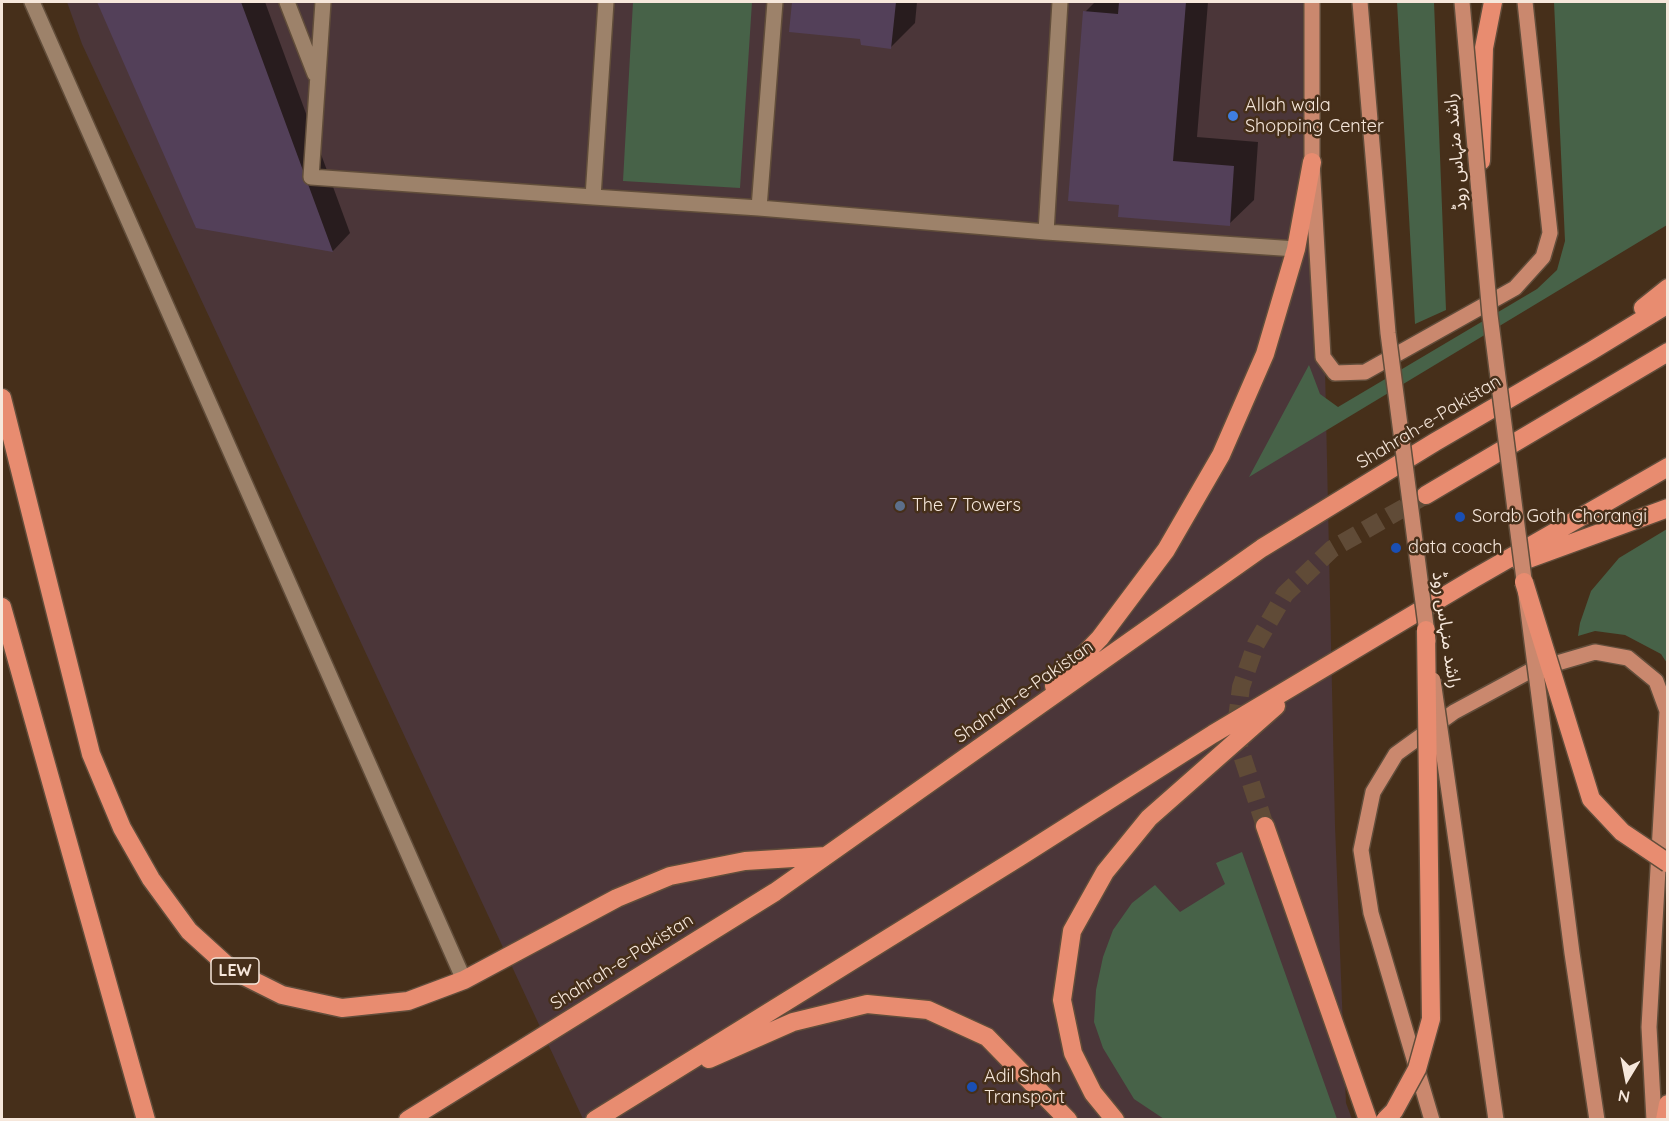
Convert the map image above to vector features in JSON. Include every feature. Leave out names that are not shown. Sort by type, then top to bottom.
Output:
[{"type":"highway","points":[[1480,205],[1484,48],[1492,2]]},
{"type":"highway","points":[[1024,717],[1100,638],[1166,550],[1221,455],[1265,354],[1296,249],[1312,162]]},
{"type":"highway","points":[[1591,351],[1668,288]]},
{"type":"highway","name":"Shahrah-e-Pakistan","points":[[408,1119],[775,892],[1262,548],[1668,304]]},
{"type":"highway","points":[[1426,495],[1668,352]]},
{"type":"highway","name":"LEW","points":[[2,398],[91,754],[122,828],[151,879],[189,932],[232,970],[282,995],[342,1008],[408,1002],[464,980],[617,898],[670,876],[745,861],[828,856]]},
{"type":"highway","points":[[595,1119],[1021,856],[1213,734],[1473,579],[1668,467]]},
{"type":"highway","points":[[1473,579],[1668,508]]},
{"type":"highway","points":[[1524,582],[1591,799],[1622,832],[1668,863]]},
{"type":"highway","points":[[2,607],[146,1119]]},
{"type":"highway","points":[[1384,1119],[1394,1111],[1418,1069],[1431,1019],[1426,630]]},
{"type":"highway","points":[[1115,1119],[1093,1093],[1073,1053],[1062,1000],[1072,931],[1105,872],[1149,818],[1309,677]]},
{"type":"highway","points":[[1265,826],[1368,1119]]},
{"type":"highway","points":[[646,1087],[793,1022],[867,1004],[928,1010],[987,1037],[1068,1119]]},
{"type":"highway","points":[[1665,1119],[1668,1104]]},
{"type":"main road","points":[[1312,2],[1312,162],[1323,357],[1335,373],[1365,372],[1515,288],[1543,257],[1550,233],[1525,2]]},
{"type":"main road","name":"راشد منہاس روڈ","points":[[1360,2],[1388,333],[1426,630],[1496,1119]]},
{"type":"main road","name":"راشد منہاس روڈ","points":[[1462,2],[1491,327],[1571,941],[1597,1119]]},
{"type":"main road","points":[[1432,1119],[1371,913],[1361,850],[1373,792],[1396,754],[1454,712],[1530,671],[1595,652],[1628,658],[1656,681],[1667,711],[1649,1027],[1654,1119]]},
{"type":"street","points":[[32,2],[464,980]]},
{"type":"street","points":[[287,2],[318,79]]},
{"type":"street","points":[[323,2],[311,177],[1296,249]]},
{"type":"street","points":[[593,197],[606,2]]},
{"type":"street","points":[[759,208],[775,2]]},
{"type":"street","points":[[1046,232],[1060,2]]},
{"type":"shaded area","points":[[67,2],[1317,2],[1335,826],[1346,1103],[1352,1119],[583,1119],[82,44]]},
{"type":"green space","points":[[633,2],[752,2],[740,188],[623,181]]},
{"type":"green space","points":[[1397,2],[1434,2],[1446,310],[1415,324]]},
{"type":"green space","points":[[1554,2],[1667,2],[1667,225],[1249,477],[1309,365],[1320,394],[1338,407],[1537,289],[1557,270],[1565,241]]},
{"type":"green space","points":[[1667,529],[1667,663],[1661,654],[1625,635],[1595,631],[1578,636],[1591,591],[1619,558]]},
{"type":"green space","points":[[1242,852],[1337,1119],[1164,1119],[1134,1099],[1103,1048],[1094,1022],[1096,990],[1103,957],[1113,930],[1132,903],[1155,885],[1180,912],[1225,884],[1216,863]]},
{"type":"building","points":[[97,2],[241,2],[333,252],[196,228]]},
{"type":"building","points":[[792,2],[896,2],[891,49],[861,45],[860,39],[789,32]]},
{"type":"building","points":[[1119,2],[1186,2],[1173,161],[1234,166],[1230,226],[1118,217],[1119,205],[1068,201],[1083,11],[1118,14]]},
{"type":"tunnel","points":[[1265,826],[1235,734],[1241,687],[1256,644],[1285,594],[1332,549],[1426,495]]},
{"type":"place","name":"Allah wala Shopping Center","points":[[1233,116]]},
{"type":"place","name":"The 7 Towers","points":[[900,506]]},
{"type":"place","name":"Sorab Goth Chorangi","points":[[1460,517]]},
{"type":"place","name":"data coach","points":[[1396,548]]},
{"type":"place","name":"Adil Shah Transport","points":[[972,1087]]}]
